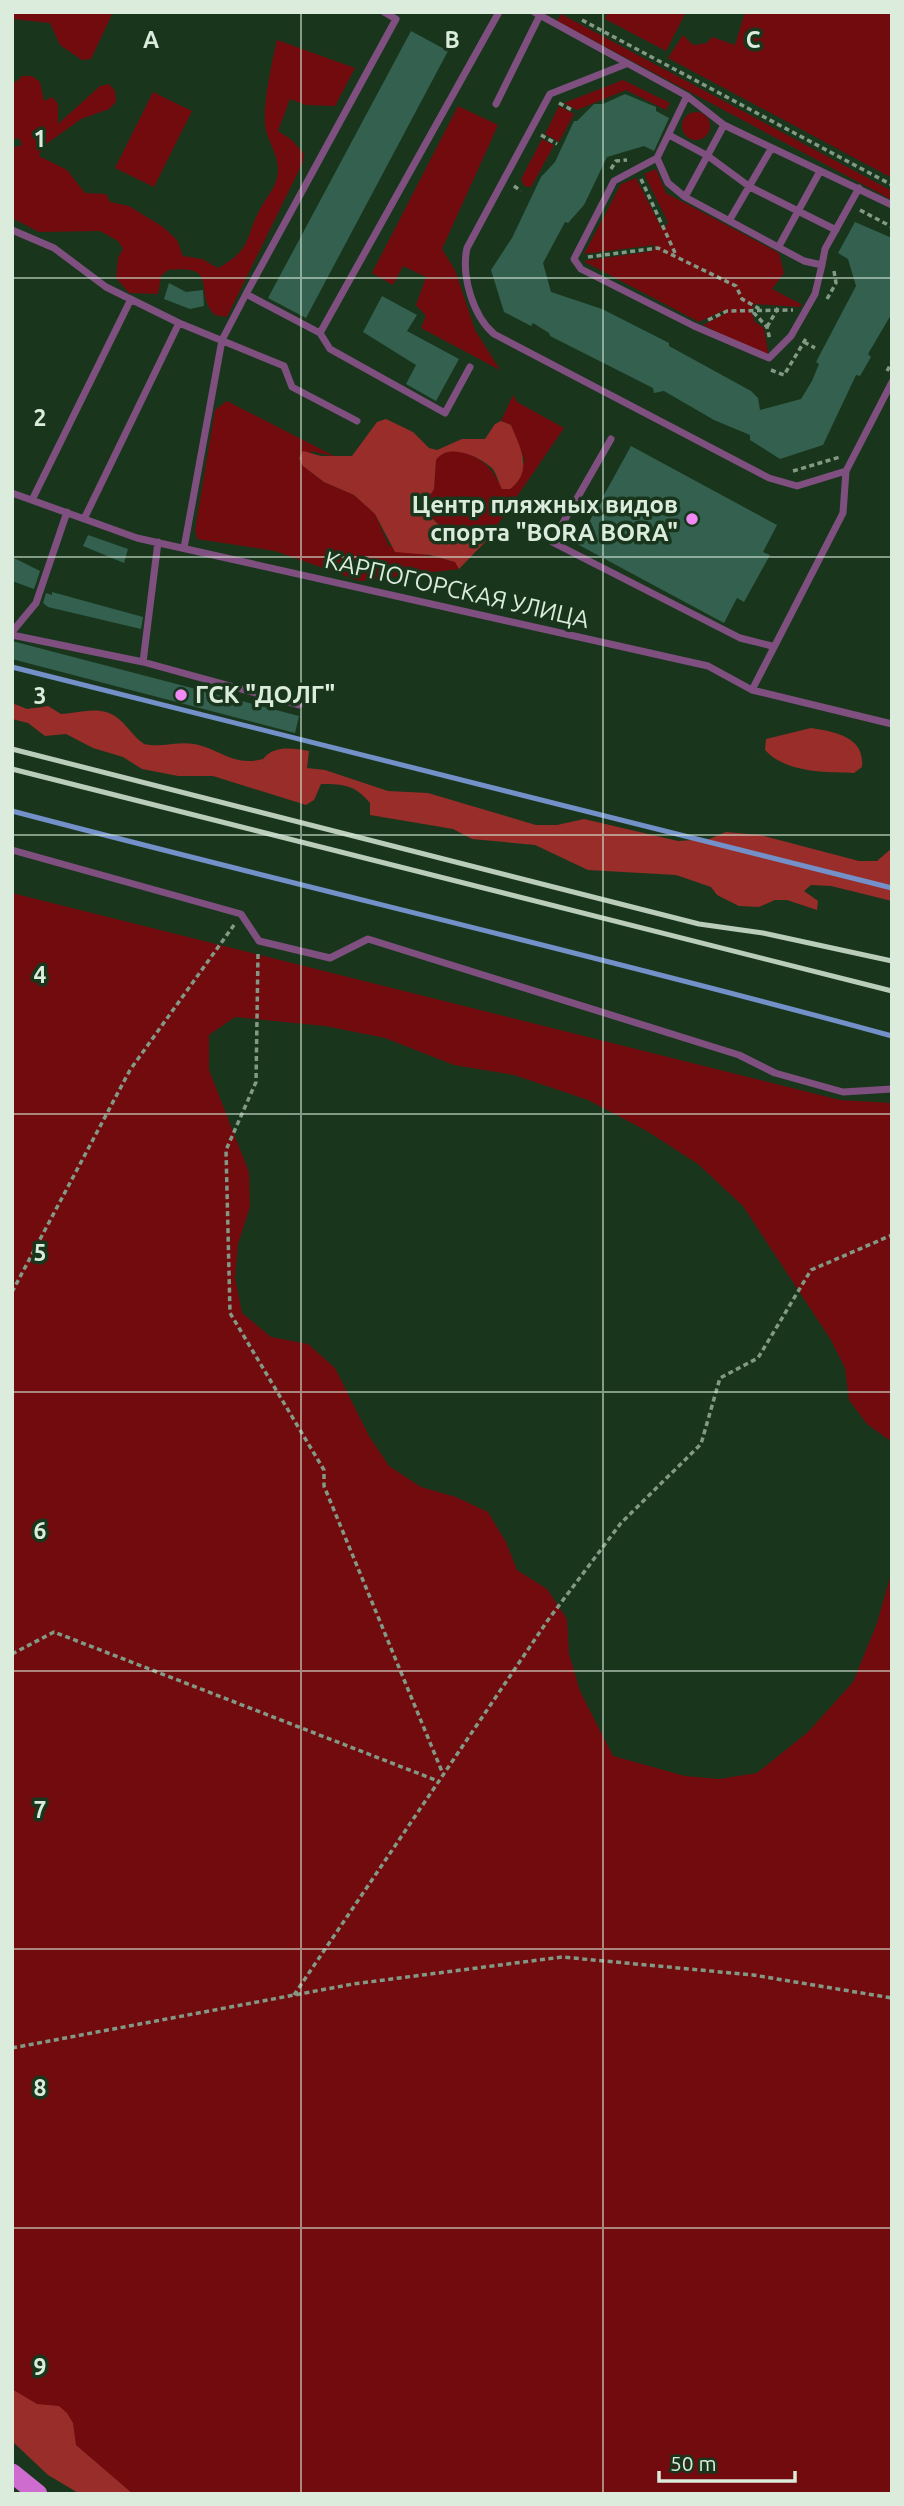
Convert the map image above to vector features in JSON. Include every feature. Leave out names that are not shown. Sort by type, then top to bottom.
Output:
[{"type":"main road","points":[[12,2473],[38,2494]]},
{"type":"lane","points":[[184,548],[222,340],[396,19],[384,12]]},
{"type":"lane","points":[[320,333],[499,12]]},
{"type":"lane","points":[[496,104],[537,15],[687,96],[724,125],[819,173],[859,188],[892,205]]},
{"type":"lane","points":[[626,64],[550,94],[467,248],[463,265],[481,323],[494,334],[769,478],[797,486],[846,471]]},
{"type":"lane","points":[[687,96],[657,158],[614,181],[574,259],[581,270],[694,326],[769,358],[791,335],[816,294],[825,249],[859,188]]},
{"type":"lane","points":[[685,197],[724,125]]},
{"type":"lane","points":[[669,135],[708,156],[751,187],[836,230]]},
{"type":"lane","points":[[729,221],[771,149]]},
{"type":"lane","points":[[657,158],[668,183],[685,197],[804,261],[822,265]]},
{"type":"lane","points":[[779,246],[819,173]]},
{"type":"lane","points":[[12,230],[54,248],[106,287],[179,323],[284,366],[292,387],[357,421]]},
{"type":"lane","points":[[246,294],[320,333],[330,349],[445,414],[470,367]]},
{"type":"lane","points":[[32,500],[131,299]]},
{"type":"lane","points":[[84,519],[179,323]]},
{"type":"lane","points":[[752,690],[772,646],[842,513],[846,471],[892,382]]},
{"type":"lane","points":[[611,439],[552,542],[740,638],[772,646]]},
{"type":"lane","name":"КАРПОГОРСКАЯ УЛИЦА","points":[[12,493],[158,542],[708,666],[752,690],[892,724]]},
{"type":"lane","points":[[67,512],[36,603],[12,634],[143,662],[299,705]]},
{"type":"lane","points":[[143,662],[158,542]]},
{"type":"lane","points":[[12,850],[241,914],[259,941],[330,958],[368,939],[739,1055],[775,1073],[843,1092],[892,1089]]},
{"type":"path","points":[[582,20],[892,185]]},
{"type":"path","points":[[559,103],[574,111]]},
{"type":"path","points":[[541,135],[557,144]]},
{"type":"path","points":[[637,171],[676,255]]},
{"type":"path","points":[[514,186],[521,191]]},
{"type":"path","points":[[574,259],[658,248],[736,286],[742,299],[758,308]]},
{"type":"path","points":[[699,325],[727,311],[758,308],[800,310],[816,294]]},
{"type":"path","points":[[758,308],[754,313],[767,327],[774,352]]},
{"type":"path","points":[[767,327],[778,308]]},
{"type":"path","points":[[804,342],[815,348]]},
{"type":"path","points":[[12,1292],[130,1070],[241,914]]},
{"type":"path","points":[[259,941],[256,1082],[226,1150],[230,1313],[324,1469],[324,1486],[443,1774]]},
{"type":"path","points":[[294,1995],[548,1620],[621,1523],[701,1444],[720,1378],[758,1358],[811,1270],[892,1235]]},
{"type":"path","points":[[12,1654],[54,1632],[438,1781]]},
{"type":"path","points":[[12,2049],[353,1984],[562,1957],[753,1975],[892,1998]]},
{"type":"shaded area","points":[[12,12],[113,12],[91,59],[82,60],[60,45],[50,23],[12,19]]},
{"type":"shaded area","points":[[608,12],[686,12],[666,51],[605,19]]},
{"type":"shaded area","points":[[745,12],[892,12],[892,178],[668,58],[683,35],[693,45],[707,43],[712,37],[735,45]]},
{"type":"shaded area","points":[[561,14],[892,191],[892,200],[557,21]]},
{"type":"shaded area","points":[[277,40],[355,68],[335,106],[306,105],[290,99],[278,131],[292,140],[304,154],[303,162],[227,317],[215,315],[209,306],[201,276],[195,271],[168,270],[161,276],[158,294],[129,293],[116,278],[118,258],[123,249],[118,241],[100,231],[39,232],[12,218],[12,148],[22,145],[19,138],[12,140],[12,81],[16,82],[22,76],[32,76],[40,82],[44,101],[52,97],[58,104],[58,124],[100,86],[109,84],[115,91],[116,102],[109,109],[81,119],[42,147],[39,156],[67,170],[85,193],[106,194],[110,202],[129,206],[163,227],[177,240],[183,256],[202,259],[218,268],[229,261],[246,242],[277,177],[277,159],[266,131],[265,106]]},
{"type":"shaded area","points":[[623,80],[670,103],[666,110],[626,90],[577,110],[564,103]]},
{"type":"shaded area","points":[[153,92],[192,111],[154,187],[115,168]]},
{"type":"shaded area","points":[[458,106],[498,125],[442,249],[455,270],[475,330],[500,370],[421,328],[426,316],[416,305],[426,277],[403,266],[393,285],[372,273]]},
{"type":"shaded area","points":[[559,106],[574,114],[559,142],[545,134]]},
{"type":"shaded area","points":[[696,112],[706,116],[710,126],[706,136],[696,140],[686,136],[682,126],[686,116]]},
{"type":"shaded area","points":[[542,139],[554,145],[531,187],[524,186],[521,179]]},
{"type":"shaded area","points":[[656,169],[666,193],[779,253],[784,273],[772,289],[801,304],[801,307],[754,304],[751,311],[755,322],[764,328],[769,358],[703,325],[726,313],[727,309],[699,322],[583,261],[653,251],[655,245],[584,254],[621,184],[636,178],[663,231],[668,222],[644,174]]},
{"type":"shaded area","points":[[513,395],[517,402],[564,428],[487,540],[459,535],[442,527],[424,504],[434,489],[436,460],[451,451],[461,452],[480,460],[498,482],[517,483],[525,461],[511,425],[501,421]]},
{"type":"shaded area","points":[[227,401],[336,457],[311,451],[311,472],[324,482],[354,495],[375,514],[389,546],[456,562],[459,569],[360,581],[275,551],[197,539],[195,530],[215,410]]},
{"type":"shaded area","points":[[386,419],[413,432],[429,448],[437,450],[462,439],[485,439],[495,424],[501,421],[511,425],[521,450],[523,467],[522,474],[510,489],[502,489],[492,468],[472,455],[448,452],[436,460],[434,489],[424,504],[429,513],[442,527],[450,531],[487,540],[459,569],[455,562],[430,555],[395,552],[375,514],[354,495],[324,482],[303,466],[299,458],[303,451],[321,456],[352,456],[377,422]]},
{"type":"shaded area","points":[[12,703],[27,709],[48,706],[61,714],[106,712],[120,720],[144,744],[194,744],[243,761],[263,759],[272,751],[284,749],[309,751],[307,768],[325,770],[388,791],[428,793],[536,825],[557,825],[584,819],[678,841],[709,839],[726,832],[760,835],[859,861],[877,861],[892,848],[892,901],[831,886],[811,885],[804,891],[818,901],[817,910],[787,900],[775,900],[759,907],[739,906],[717,895],[711,887],[676,875],[588,870],[535,845],[472,839],[453,829],[370,815],[370,803],[365,797],[343,785],[321,784],[314,800],[306,805],[213,776],[178,776],[142,769],[123,757],[93,748],[66,734],[45,736],[28,723],[12,719]]},
{"type":"shaded area","points":[[811,728],[839,734],[854,743],[862,757],[862,767],[854,773],[806,770],[784,763],[765,750],[766,739]]},
{"type":"shaded area","points":[[12,893],[840,1100],[892,1103],[892,1442],[867,1424],[849,1400],[845,1368],[831,1340],[743,1206],[698,1164],[647,1131],[588,1100],[514,1075],[454,1065],[385,1038],[325,1026],[235,1017],[209,1035],[209,1070],[249,1172],[250,1207],[238,1244],[235,1278],[242,1313],[271,1337],[308,1344],[335,1368],[369,1436],[389,1466],[421,1487],[456,1497],[488,1512],[506,1542],[517,1570],[547,1589],[567,1619],[569,1654],[580,1691],[613,1756],[685,1776],[719,1779],[757,1773],[808,1732],[853,1682],[877,1623],[892,1571],[892,2494],[87,2494],[12,2432]]},
{"type":"shaded area","points":[[12,2389],[37,2404],[59,2406],[73,2423],[76,2445],[133,2494],[80,2494],[48,2475],[12,2441]]},
{"type":"building","points":[[411,31],[448,51],[306,318],[268,298]]},
{"type":"building","points":[[625,94],[656,107],[656,111],[669,118],[654,151],[644,146],[607,157],[584,205],[568,223],[565,222],[543,263],[551,292],[602,309],[669,343],[669,346],[751,391],[758,398],[760,410],[801,399],[812,381],[819,364],[816,362],[856,286],[848,259],[838,253],[855,222],[892,238],[892,313],[868,354],[871,357],[860,376],[856,375],[823,445],[780,459],[750,440],[750,435],[714,420],[664,391],[654,393],[653,388],[550,336],[533,323],[531,326],[504,312],[491,270],[512,238],[541,177],[555,162],[574,121],[594,104],[603,104]]},
{"type":"building","points":[[169,283],[186,292],[203,290],[204,306],[190,309],[164,299]]},
{"type":"building","points":[[382,296],[417,315],[407,331],[459,359],[436,401],[406,384],[416,365],[363,332]]},
{"type":"building","points":[[631,446],[777,525],[763,552],[770,555],[744,602],[737,598],[724,623],[577,544]]},
{"type":"building","points":[[88,535],[128,549],[124,563],[83,546]]},
{"type":"building","points":[[12,557],[40,571],[34,589],[12,581]]},
{"type":"building","points":[[52,592],[143,617],[141,629],[48,607],[43,603],[46,593],[52,595]]},
{"type":"building","name":"ГСК \"ДОЛГ\"","points":[[12,641],[299,716],[295,733],[12,659]]},
{"type":"waterway","points":[[12,667],[892,888]]},
{"type":"waterway","points":[[12,811],[892,1036]]},
{"type":"railway","points":[[12,749],[699,924],[763,933],[892,961]]},
{"type":"railway","points":[[12,769],[892,991]]},
{"type":"place","name":"Центр пляжных видов спорта \"BORA BORA\"","points":[[692,519]]},
{"type":"place","name":"ГСК \"ДОЛГ\"","points":[[181,695]]}]
